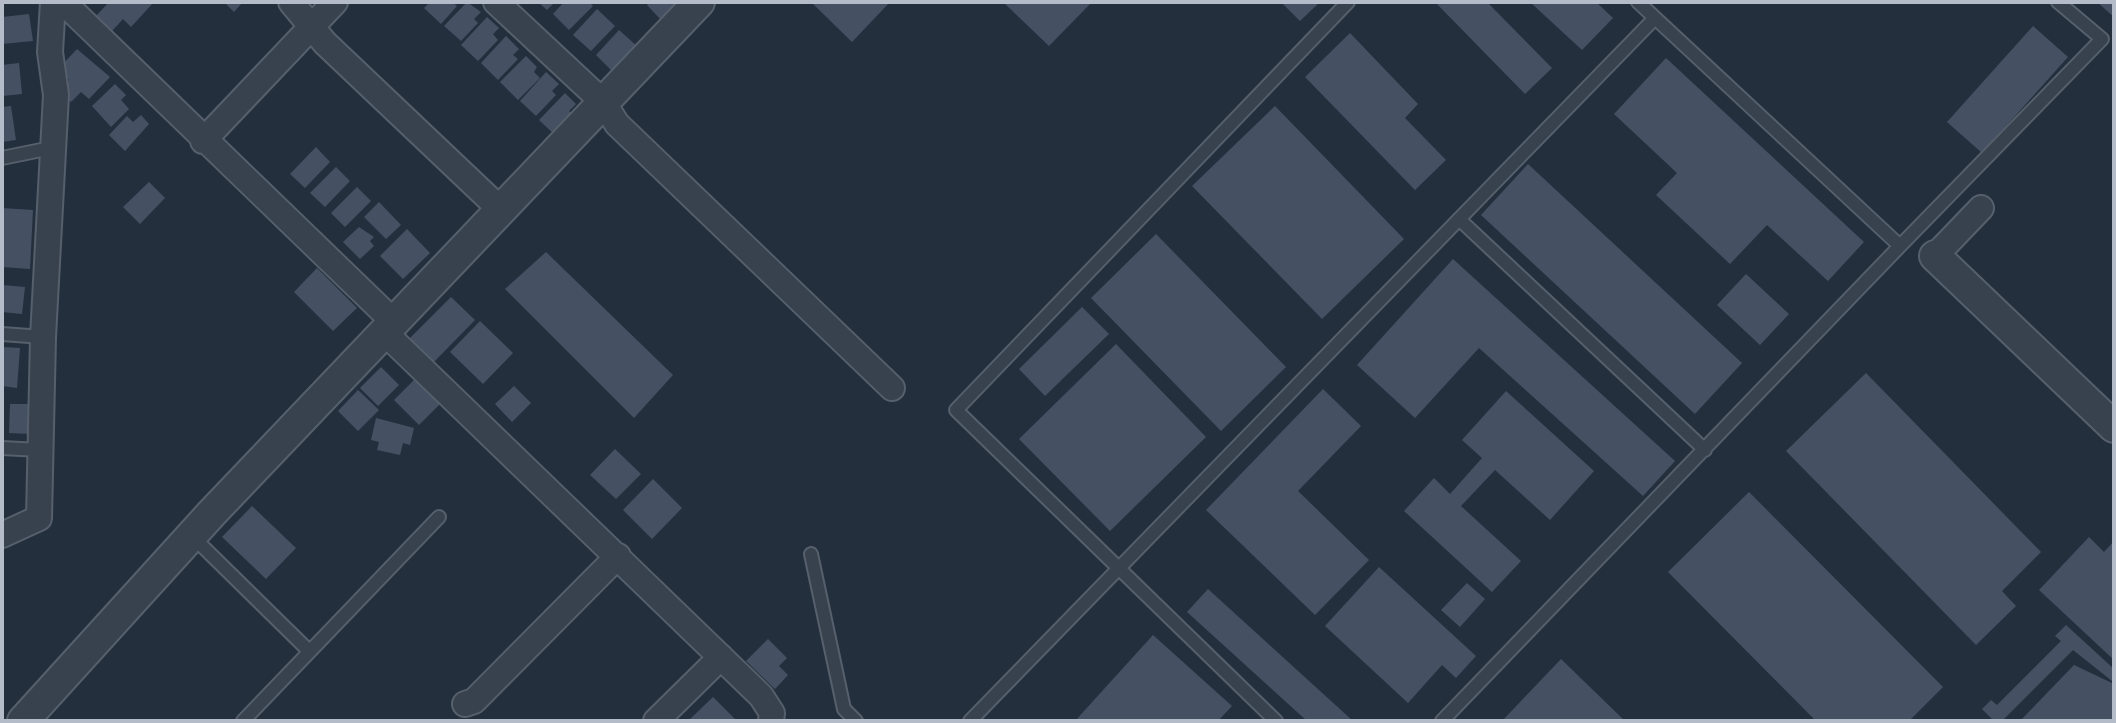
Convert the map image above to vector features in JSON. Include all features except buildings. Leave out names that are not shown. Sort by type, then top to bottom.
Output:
[{"type":"street","points":[[2,535],[39,518],[43,337],[56,95],[50,52],[53,2]]},
{"type":"street","points":[[63,2],[761,696],[772,713],[771,721]]},
{"type":"street","points":[[291,2],[311,27],[500,209]]},
{"type":"street","points":[[203,141],[335,2]]},
{"type":"street","points":[[496,2],[603,102],[617,124],[892,388]]},
{"type":"street","points":[[23,721],[192,536],[699,2]]},
{"type":"street","points":[[1981,208],[1935,256],[2114,427]]},
{"type":"street","points":[[465,704],[474,701],[618,556]]},
{"type":"street","points":[[656,721],[721,657]]},
{"type":"lane","points":[[1276,721],[956,410],[1348,2]]},
{"type":"lane","points":[[1638,2],[1900,246]]},
{"type":"lane","points":[[1442,721],[2102,39],[2058,2]]},
{"type":"lane","points":[[970,721],[1655,18]]},
{"type":"lane","points":[[2,158],[51,148]]},
{"type":"lane","points":[[1459,219],[1705,450]]},
{"type":"lane","points":[[2,334],[43,337]]},
{"type":"lane","points":[[2,448],[39,450]]},
{"type":"lane","points":[[243,721],[439,517]]},
{"type":"lane","points":[[192,536],[309,651]]},
{"type":"lane","points":[[811,554],[844,709],[856,721]]}]
